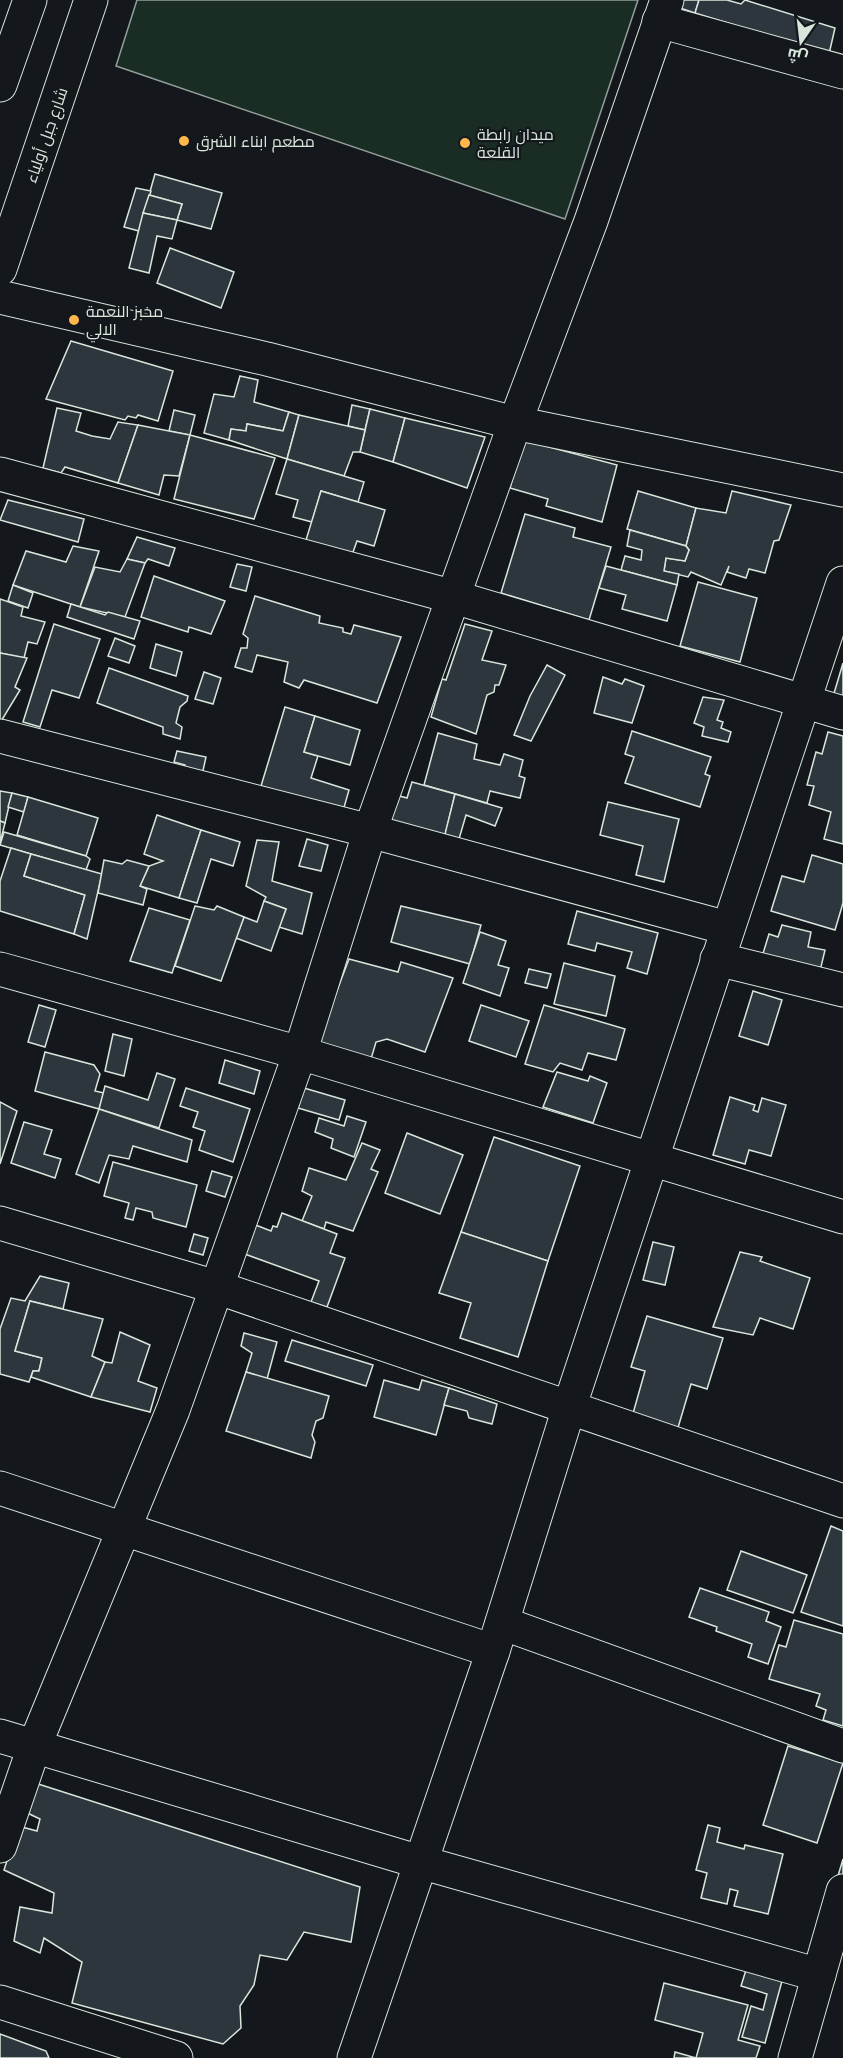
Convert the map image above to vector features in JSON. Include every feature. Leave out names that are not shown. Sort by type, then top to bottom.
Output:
[{"type":"street","points":[[0,85],[30,0]]},
{"type":"street","name":"شارع جبل أولياء","points":[[0,269],[91,0]]},
{"type":"street","points":[[0,1846],[34,1747],[173,1410],[300,1053],[370,831],[515,423],[591,220],[663,11],[843,72]]},
{"type":"street","points":[[0,297],[267,359],[515,423],[843,490]]},
{"type":"street","points":[[0,474],[454,597],[843,713]]},
{"type":"street","points":[[354,2058],[498,1637],[569,1408],[843,583]]},
{"type":"street","points":[[0,736],[370,831],[727,928]]},
{"type":"street","points":[[717,958],[843,990]]},
{"type":"street","points":[[0,969],[300,1053],[843,1217]]},
{"type":"street","points":[[0,1222],[216,1287],[843,1501]]},
{"type":"street","points":[[0,1488],[125,1528],[498,1637],[843,1746]]},
{"type":"street","points":[[0,1736],[420,1862],[819,1975]]},
{"type":"street","points":[[795,2058],[843,1891]]},
{"type":"street","points":[[0,2002],[176,2058]]},
{"type":"green space","name":"ميدان رابطة القلعة","points":[[137,0],[638,0],[565,219],[116,66]]},
{"type":"building","points":[[680,0],[699,0],[695,13],[677,7]]},
{"type":"building","points":[[699,0],[727,0],[741,4],[745,0],[835,28],[829,54],[695,13]]},
{"type":"building","points":[[155,174],[222,193],[211,229],[177,220],[182,204],[149,195]]},
{"type":"building","points":[[136,188],[151,191],[139,231],[124,227]]},
{"type":"building","points":[[149,195],[182,204],[177,220],[143,213]]},
{"type":"building","points":[[143,213],[177,220],[172,239],[157,236],[149,273],[129,268]]},
{"type":"building","points":[[170,248],[234,272],[221,308],[157,283]]},
{"type":"building","points":[[71,341],[173,371],[158,421],[138,415],[136,418],[128,416],[125,420],[46,399]]},
{"type":"building","points":[[240,376],[258,380],[254,402],[289,412],[283,431],[247,424],[246,431],[231,429],[229,440],[204,433],[214,394],[234,397]]},
{"type":"building","points":[[352,405],[370,409],[365,430],[348,426]]},
{"type":"building","points":[[57,408],[81,413],[76,431],[92,436],[110,439],[118,422],[138,425],[118,483],[65,467],[61,473],[43,468]]},
{"type":"building","points":[[370,409],[405,418],[393,462],[360,452]]},
{"type":"building","points":[[174,410],[195,415],[190,435],[169,431]]},
{"type":"building","points":[[289,412],[299,415],[287,459],[229,440],[231,429],[246,431],[247,424],[283,431]]},
{"type":"building","points":[[299,415],[365,430],[360,452],[353,452],[344,476],[287,459]]},
{"type":"building","points":[[405,418],[485,437],[467,488],[393,462]]},
{"type":"building","points":[[138,425],[190,435],[179,476],[164,475],[159,495],[118,483]]},
{"type":"building","points":[[190,435],[275,458],[254,519],[174,499]]},
{"type":"building","points":[[523,440],[617,465],[602,522],[546,506],[548,499],[510,488]]},
{"type":"building","points":[[287,459],[364,482],[358,502],[321,491],[312,522],[293,517],[298,500],[276,494]]},
{"type":"building","points":[[321,491],[385,510],[374,546],[357,541],[352,555],[306,540]]},
{"type":"building","points":[[638,491],[696,508],[686,546],[627,529]]},
{"type":"building","points":[[732,491],[791,505],[779,540],[774,541],[765,573],[749,569],[746,578],[727,572],[729,566],[721,585],[691,572],[688,577],[664,571],[666,558],[685,561],[689,550],[686,546],[696,508],[726,513]]},
{"type":"building","points":[[8,500],[84,519],[78,542],[0,520]]},
{"type":"building","points":[[525,514],[575,528],[573,537],[611,547],[589,620],[501,593]]},
{"type":"building","points":[[630,530],[686,546],[689,550],[685,561],[666,558],[664,571],[679,574],[677,585],[621,570],[625,556],[641,560],[642,550],[627,546]]},
{"type":"building","points":[[137,537],[175,548],[169,566],[148,559],[145,563],[127,559]]},
{"type":"building","points":[[73,546],[99,551],[80,607],[13,585],[26,551],[66,562]]},
{"type":"building","points":[[127,559],[145,563],[125,617],[80,607],[95,567],[120,572]]},
{"type":"building","points":[[237,564],[252,567],[246,591],[230,587]]},
{"type":"building","points":[[606,566],[677,585],[667,621],[622,609],[626,595],[599,588]]},
{"type":"building","points":[[154,576],[225,601],[211,634],[189,627],[188,632],[141,617]]},
{"type":"building","points":[[698,582],[757,598],[740,662],[680,646]]},
{"type":"building","points":[[13,585],[33,593],[28,608],[8,601]]},
{"type":"building","points":[[255,596],[320,616],[319,623],[343,628],[343,632],[351,634],[354,625],[401,637],[377,703],[304,680],[299,688],[284,682],[288,662],[257,655],[252,672],[235,667],[241,648],[247,648],[248,638],[243,634]]},
{"type":"building","points":[[0,599],[23,607],[21,616],[45,622],[37,644],[28,642],[24,658],[0,653]]},
{"type":"building","points":[[71,604],[105,615],[108,612],[140,621],[134,639],[67,617]]},
{"type":"building","points":[[54,624],[100,639],[79,698],[52,690],[40,727],[23,722]]},
{"type":"building","points":[[465,624],[492,631],[482,660],[506,665],[499,685],[495,685],[494,692],[487,695],[476,734],[431,717],[442,679],[446,680]]},
{"type":"building","points":[[115,638],[135,646],[129,663],[108,656]]},
{"type":"building","points":[[156,644],[182,652],[176,676],[150,668]]},
{"type":"building","points":[[0,653],[27,658],[15,687],[20,690],[0,723]]},
{"type":"building","points":[[843,663],[843,703],[832,700]]},
{"type":"building","points":[[547,665],[565,675],[531,741],[514,735],[530,696]]},
{"type":"building","points":[[109,668],[188,696],[187,701],[180,707],[176,723],[182,727],[180,739],[163,734],[163,727],[97,703]]},
{"type":"building","points":[[204,672],[221,678],[213,704],[195,699]]},
{"type":"building","points":[[603,677],[622,684],[625,679],[644,686],[632,723],[594,713]]},
{"type":"building","points":[[703,697],[724,700],[717,720],[723,722],[721,728],[731,732],[728,742],[702,736],[704,727],[694,723]]},
{"type":"building","points":[[285,707],[315,716],[304,752],[318,756],[311,778],[349,790],[343,811],[261,786]]},
{"type":"building","points":[[315,716],[360,730],[350,765],[304,752]]},
{"type":"building","points":[[632,731],[711,757],[705,774],[710,776],[700,807],[625,783],[634,757],[625,754]]},
{"type":"building","points":[[828,732],[843,736],[843,844],[824,839],[831,812],[809,805],[814,786],[807,785],[816,752],[822,754]]},
{"type":"building","points":[[438,733],[477,744],[474,759],[500,765],[504,754],[523,760],[519,776],[525,778],[520,798],[490,791],[487,803],[424,785]]},
{"type":"building","points":[[177,751],[206,757],[202,775],[183,770],[185,765],[174,762]]},
{"type":"building","points":[[412,782],[455,794],[444,840],[389,824],[396,795],[407,798]]},
{"type":"building","points":[[0,791],[12,793],[5,823],[0,821]]},
{"type":"building","points":[[12,793],[28,797],[24,812],[8,807]]},
{"type":"building","points":[[455,794],[502,808],[495,826],[466,815],[459,839],[445,834]]},
{"type":"building","points":[[28,797],[98,818],[86,856],[17,835]]},
{"type":"building","points":[[608,802],[679,819],[664,882],[636,875],[643,846],[600,835]]},
{"type":"building","points":[[157,815],[201,830],[179,898],[140,886],[149,866],[163,861],[144,854]]},
{"type":"building","points":[[0,821],[5,823],[0,843]]},
{"type":"building","points":[[201,830],[240,842],[233,866],[211,859],[197,903],[179,898]]},
{"type":"building","points":[[4,832],[86,856],[90,859],[86,870],[0,845]]},
{"type":"building","points":[[307,839],[328,845],[321,871],[299,866]]},
{"type":"building","points":[[257,840],[279,842],[272,881],[312,893],[302,934],[279,927],[286,909],[264,901],[266,897],[246,886]]},
{"type":"building","points":[[11,848],[31,854],[24,876],[85,895],[74,934],[0,911],[0,881]]},
{"type":"building","points":[[31,854],[102,874],[87,939],[74,934],[85,895],[24,876]]},
{"type":"building","points":[[812,855],[843,864],[843,903],[835,930],[771,911],[782,876],[804,882]]},
{"type":"building","points":[[104,860],[122,864],[127,860],[149,866],[140,886],[147,889],[143,905],[98,893]]},
{"type":"building","points":[[264,901],[286,909],[271,951],[236,938],[244,917],[257,922]]},
{"type":"building","points":[[195,906],[214,910],[217,906],[244,917],[221,981],[175,966]]},
{"type":"building","points":[[401,906],[481,925],[470,964],[391,942]]},
{"type":"building","points":[[149,908],[190,920],[172,973],[130,961]]},
{"type":"building","points":[[577,911],[658,933],[647,974],[627,968],[632,952],[597,943],[595,951],[568,944]]},
{"type":"building","points":[[782,925],[811,932],[808,947],[825,950],[820,971],[761,960],[769,934],[778,937]]},
{"type":"building","points":[[480,932],[506,941],[498,965],[509,968],[500,996],[463,983]]},
{"type":"building","points":[[349,959],[398,972],[401,962],[453,978],[425,1052],[387,1039],[376,1042],[371,1059],[317,1043]]},
{"type":"building","points":[[564,963],[615,976],[606,1016],[554,1004]]},
{"type":"building","points":[[529,969],[551,974],[547,988],[525,983]]},
{"type":"building","points":[[753,991],[782,1000],[768,1045],[739,1036]]},
{"type":"building","points":[[39,1005],[56,1010],[45,1047],[28,1042]]},
{"type":"building","points":[[481,1005],[529,1021],[516,1057],[469,1041]]},
{"type":"building","points":[[544,1005],[625,1029],[616,1060],[588,1053],[582,1070],[560,1063],[553,1072],[525,1064]]},
{"type":"building","points":[[113,1034],[132,1039],[124,1076],[105,1071]]},
{"type":"building","points":[[45,1052],[94,1065],[100,1074],[95,1091],[104,1093],[99,1109],[35,1091]]},
{"type":"building","points":[[225,1060],[260,1071],[254,1094],[219,1083]]},
{"type":"building","points":[[557,1072],[588,1081],[590,1076],[607,1083],[593,1123],[543,1107]]},
{"type":"building","points":[[157,1073],[175,1079],[159,1128],[99,1109],[105,1086],[148,1100]]},
{"type":"building","points":[[186,1088],[250,1109],[233,1162],[199,1150],[205,1131],[193,1127],[198,1112],[180,1106]]},
{"type":"building","points":[[304,1088],[345,1100],[339,1120],[298,1108]]},
{"type":"building","points":[[730,1097],[755,1105],[753,1110],[758,1112],[762,1098],[786,1105],[771,1156],[749,1150],[745,1164],[713,1155]]},
{"type":"building","points":[[0,1102],[17,1111],[0,1164]]},
{"type":"building","points":[[99,1109],[192,1140],[187,1162],[133,1146],[129,1159],[109,1155],[99,1183],[76,1174]]},
{"type":"building","points":[[347,1116],[366,1122],[354,1157],[331,1148],[333,1139],[315,1132],[319,1118],[344,1126]]},
{"type":"building","points":[[24,1122],[52,1130],[44,1154],[61,1159],[55,1178],[11,1163]]},
{"type":"building","points":[[407,1133],[463,1155],[440,1214],[385,1193]]},
{"type":"building","points":[[494,1137],[580,1166],[548,1261],[461,1232]]},
{"type":"building","points":[[362,1143],[380,1150],[371,1169],[378,1172],[353,1231],[326,1222],[324,1229],[302,1221],[312,1196],[302,1191],[309,1168],[346,1180]]},
{"type":"building","points":[[113,1162],[197,1185],[186,1227],[153,1218],[152,1212],[136,1208],[133,1220],[125,1218],[129,1203],[104,1196]]},
{"type":"building","points":[[212,1171],[232,1177],[225,1197],[206,1191]]},
{"type":"building","points":[[282,1213],[337,1234],[330,1253],[345,1258],[327,1307],[311,1302],[319,1281],[242,1253],[253,1224],[271,1231],[273,1226],[277,1227]]},
{"type":"building","points":[[461,1232],[548,1261],[518,1357],[460,1338],[471,1303],[439,1293]]},
{"type":"building","points":[[194,1234],[208,1238],[203,1255],[189,1251]]},
{"type":"building","points":[[653,1242],[674,1247],[665,1285],[643,1280]]},
{"type":"building","points":[[740,1252],[762,1257],[760,1261],[810,1278],[793,1329],[760,1318],[753,1335],[713,1327]]},
{"type":"building","points":[[40,1276],[69,1283],[63,1309],[30,1301],[15,1351],[42,1358],[39,1371],[33,1371],[29,1382],[0,1374],[0,1329],[11,1298],[25,1301]]},
{"type":"building","points":[[30,1301],[103,1319],[92,1356],[105,1362],[91,1397],[31,1377],[33,1371],[39,1371],[42,1358],[15,1351]]},
{"type":"building","points":[[647,1316],[723,1338],[707,1389],[691,1384],[677,1431],[632,1417],[645,1371],[631,1367]]},
{"type":"building","points":[[120,1332],[150,1345],[138,1381],[157,1388],[150,1412],[91,1397],[105,1362],[112,1363]]},
{"type":"building","points":[[244,1333],[277,1342],[267,1379],[246,1372],[252,1353],[241,1346]]},
{"type":"building","points":[[292,1340],[373,1365],[366,1386],[285,1361]]},
{"type":"building","points":[[246,1372],[329,1396],[323,1418],[316,1421],[312,1435],[315,1442],[311,1458],[226,1431]]},
{"type":"building","points":[[384,1380],[419,1390],[422,1380],[449,1388],[436,1435],[374,1417]]},
{"type":"building","points":[[449,1388],[497,1404],[492,1424],[469,1418],[467,1411],[444,1405]]},
{"type":"building","points":[[831,1526],[843,1531],[843,1626],[801,1612]]},
{"type":"building","points":[[741,1551],[807,1575],[793,1613],[727,1590]]},
{"type":"building","points":[[700,1588],[769,1612],[766,1621],[781,1627],[768,1664],[748,1657],[752,1644],[716,1631],[717,1627],[689,1617]]},
{"type":"building","points":[[794,1620],[843,1634],[843,1726],[823,1720],[826,1710],[816,1706],[820,1694],[769,1679],[779,1645],[786,1647]]},
{"type":"building","points":[[788,1746],[843,1763],[817,1843],[763,1825]]},
{"type":"building","points":[[32,1782],[360,1887],[351,1942],[304,1932],[287,1960],[260,1955],[254,1985],[240,2006],[241,2028],[223,2044],[72,2003],[82,1962],[44,1938],[40,1953],[14,1941],[20,1907],[52,1913],[54,1893],[4,1870],[18,1826],[37,1831],[40,1819],[21,1810]]},
{"type":"building","points":[[708,1825],[720,1828],[717,1842],[744,1849],[745,1845],[783,1854],[768,1914],[734,1906],[738,1891],[730,1889],[727,1904],[701,1898],[707,1873],[696,1870]]},
{"type":"building","points":[[843,1859],[843,1877],[838,1876]]},
{"type":"building","points":[[746,1970],[782,1981],[765,2043],[742,2037],[751,2006],[763,2010],[767,1994],[741,1986]]},
{"type":"building","points":[[664,1983],[748,2005],[738,2040],[760,2046],[756,2058],[696,2058],[703,2033],[655,2020]]},
{"type":"building","points":[[0,2034],[46,2051],[49,2058],[0,2058]]},
{"type":"building","points":[[675,2052],[696,2058],[674,2058]]},
{"type":"place","name":"مطعم ابناء الشرق","points":[[184,141]]},
{"type":"place","name":"ميدان رابطة القلعة","points":[[465,143]]},
{"type":"place","name":"مخبز النعمة الالي","points":[[74,320]]}]
